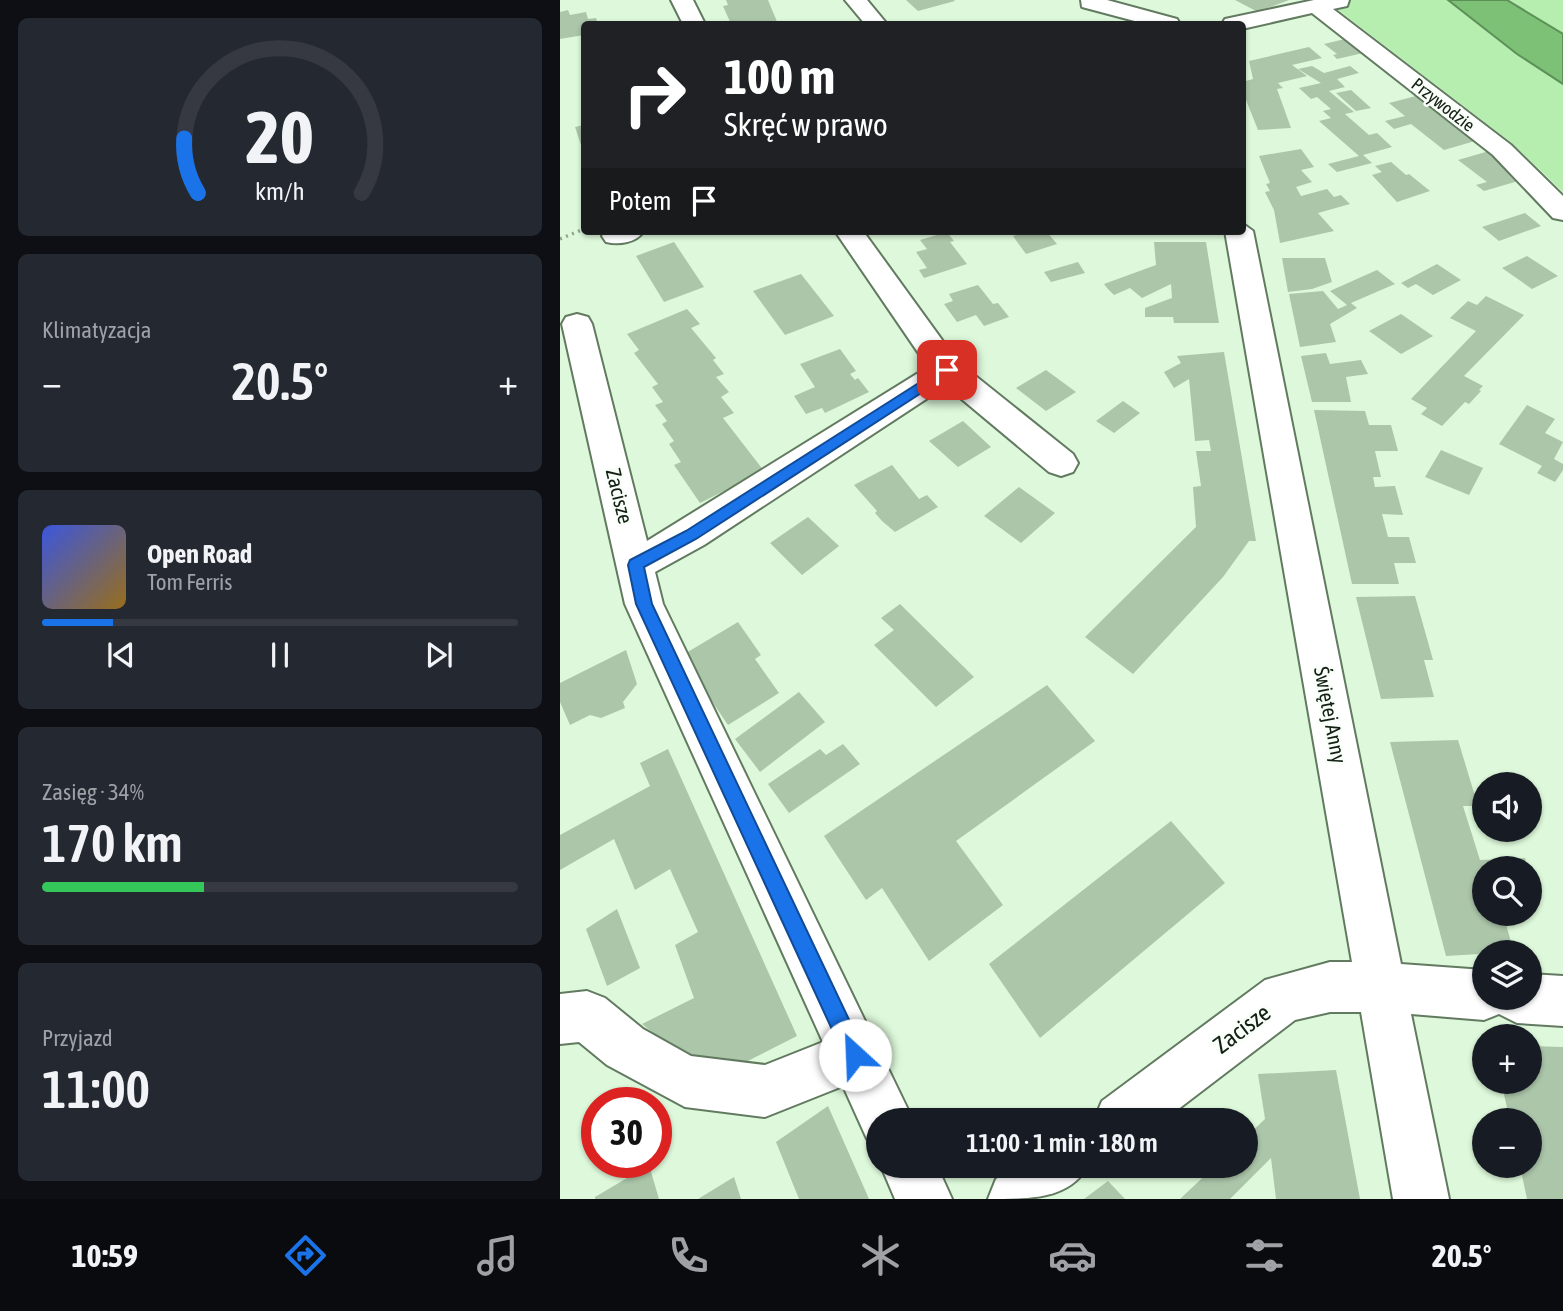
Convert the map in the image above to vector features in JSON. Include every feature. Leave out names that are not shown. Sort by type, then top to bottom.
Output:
[{"type":"street","points":[[682,0],[692,21]]},
{"type":"street","points":[[856,0],[874,21]]},
{"type":"street","points":[[1089,1],[1125,21]]},
{"type":"street","points":[[1089,1],[1159,21]]},
{"type":"street","points":[[1246,21],[1323,4]]},
{"type":"street","points":[[1246,34],[1323,4]]},
{"type":"street","name":"Przywodzie","points":[[1323,4],[1502,150],[1563,212]]},
{"type":"street","points":[[852,235],[947,370],[1061,463]]},
{"type":"street","name":"Świętej Anny","points":[[1241,235],[1421,1199]]},
{"type":"street","name":"Zacisze","points":[[578,324],[644,604],[880,1108]]},
{"type":"street","points":[[636,565],[691,535],[947,370]]},
{"type":"street","name":"Zacisze","points":[[1137,1108],[1283,998],[1330,987],[1382,987]]},
{"type":"street","points":[[1382,987],[1472,994]]},
{"type":"street","points":[[1542,1000],[1563,1001]]},
{"type":"street","points":[[560,1019],[587,1016],[625,1047],[685,1081],[751,1090],[765,1091],[855,1055]]},
{"type":"street","points":[[914,1178],[924,1199]]},
{"type":"street","points":[[1016,1199],[1045,1178]]},
{"type":"path","points":[[560,239],[581,230]]},
{"type":"shaded area","points":[[1333,0],[1448,0],[1517,54],[1563,84],[1563,192],[1512,143],[1337,9]]},
{"type":"shaded area","points":[[1448,0],[1507,0],[1563,34],[1563,84],[1517,54]]},
{"type":"shaded area","points":[[1507,0],[1563,0],[1563,34]]},
{"type":"building","points":[[726,0],[768,0],[777,21],[730,21],[723,6],[728,5]]},
{"type":"building","points":[[906,0],[954,0],[955,1],[918,11]]},
{"type":"building","points":[[1235,0],[1289,0],[1258,12]]},
{"type":"building","points":[[568,10],[570,15],[586,12],[588,19],[596,18],[597,21],[581,21],[581,36],[560,39],[560,12]]},
{"type":"building","points":[[1345,39],[1363,53],[1337,59],[1333,55],[1337,54],[1324,44]]},
{"type":"building","points":[[1309,47],[1322,58],[1292,65],[1307,76],[1278,83],[1283,88],[1277,89],[1291,128],[1258,130],[1246,100],[1246,81],[1253,79],[1249,61]]},
{"type":"building","points":[[1312,66],[1324,73],[1350,66],[1359,73],[1337,79],[1345,87],[1329,91],[1354,112],[1345,114],[1369,135],[1377,133],[1392,147],[1363,155],[1372,163],[1337,172],[1328,164],[1359,156],[1319,121],[1331,118],[1323,111],[1331,109],[1317,97],[1311,99],[1299,88],[1321,83],[1298,69]]},
{"type":"building","points":[[1351,90],[1371,108],[1356,111],[1336,93]]},
{"type":"building","points":[[1416,96],[1475,141],[1444,150],[1411,124],[1394,129],[1385,121],[1405,116],[1389,103]]},
{"type":"building","points":[[581,126],[581,145],[575,127]]},
{"type":"building","points":[[1301,149],[1314,167],[1301,170],[1312,182],[1296,187],[1301,196],[1327,189],[1334,197],[1341,195],[1350,204],[1318,213],[1334,231],[1280,243],[1274,210],[1265,192],[1270,191],[1266,184],[1270,183],[1259,156]]},
{"type":"building","points":[[1489,151],[1525,179],[1484,191],[1476,185],[1487,182],[1458,160]]},
{"type":"building","points":[[1391,162],[1430,191],[1397,202],[1372,175],[1382,172],[1375,166]]},
{"type":"building","points":[[1525,213],[1541,226],[1499,241],[1482,227]]},
{"type":"building","points":[[949,235],[954,241],[950,242],[967,264],[924,278],[919,270],[927,268],[916,252],[927,249],[920,240]]},
{"type":"building","points":[[1049,235],[1057,244],[1026,254],[1013,236]]},
{"type":"building","points":[[674,242],[704,287],[664,302],[636,256]]},
{"type":"building","points":[[1154,242],[1206,242],[1219,323],[1174,323],[1173,317],[1145,317],[1145,308],[1172,298],[1171,284],[1142,298],[1130,288],[1114,295],[1107,288],[1104,284],[1156,265]]},
{"type":"building","points":[[1527,256],[1558,276],[1532,289],[1502,268]]},
{"type":"building","points":[[1282,258],[1325,258],[1332,282],[1312,289],[1288,292]]},
{"type":"building","points":[[1078,262],[1085,273],[1051,282],[1044,272]]},
{"type":"building","points":[[1437,264],[1461,280],[1433,295],[1416,284],[1408,288],[1401,283]]},
{"type":"building","points":[[1377,270],[1395,284],[1351,303],[1357,308],[1330,324],[1336,342],[1300,347],[1289,294],[1323,291],[1338,309],[1347,305],[1330,291]]},
{"type":"building","points":[[801,274],[834,316],[785,335],[753,291]]},
{"type":"building","points":[[978,285],[993,304],[998,303],[1009,317],[984,326],[976,315],[957,322],[944,304],[953,301],[949,294]]},
{"type":"building","points":[[1486,296],[1524,315],[1464,376],[1483,386],[1479,390],[1481,391],[1469,404],[1465,402],[1442,426],[1421,414],[1427,408],[1411,399],[1476,331],[1450,318],[1468,301],[1477,305]]},
{"type":"building","points":[[687,309],[700,324],[691,328],[716,358],[713,360],[724,374],[716,377],[729,392],[721,397],[734,413],[723,418],[764,471],[700,503],[674,465],[681,462],[669,444],[674,441],[662,424],[667,421],[655,405],[663,402],[652,387],[658,384],[634,353],[639,350],[627,334]]},
{"type":"building","points":[[1401,314],[1433,336],[1401,354],[1369,331]]},
{"type":"building","points":[[840,349],[856,371],[850,374],[855,380],[858,378],[869,392],[825,413],[822,408],[806,414],[794,396],[815,387],[800,364]]},
{"type":"building","points":[[1224,352],[1256,541],[1249,541],[1223,577],[1133,674],[1085,637],[1196,527],[1193,487],[1201,486],[1196,451],[1211,451],[1209,440],[1195,441],[1189,379],[1174,388],[1164,372],[1181,363],[1177,356]]},
{"type":"building","points":[[1326,353],[1330,364],[1361,360],[1368,374],[1346,377],[1351,402],[1312,402],[1301,356]]},
{"type":"building","points":[[1046,370],[1076,392],[1046,411],[1016,388]]},
{"type":"building","points":[[1123,401],[1140,413],[1114,433],[1096,421]]},
{"type":"building","points":[[1527,405],[1555,419],[1545,433],[1563,442],[1554,459],[1563,464],[1563,470],[1555,482],[1537,473],[1542,466],[1499,444]]},
{"type":"building","points":[[1314,410],[1365,411],[1369,425],[1391,425],[1398,451],[1375,451],[1381,477],[1373,477],[1375,487],[1395,486],[1403,515],[1382,514],[1388,537],[1409,537],[1416,563],[1394,563],[1399,584],[1352,584]]},
{"type":"building","points":[[963,421],[991,447],[958,467],[929,441]]},
{"type":"building","points":[[1441,450],[1483,468],[1469,495],[1425,477]]},
{"type":"building","points":[[892,465],[919,499],[927,495],[938,507],[895,532],[875,513],[877,511],[854,485]]},
{"type":"building","points":[[1019,487],[1055,513],[1021,543],[984,516]]},
{"type":"building","points":[[808,517],[839,546],[802,575],[770,543]]},
{"type":"building","points":[[1415,596],[1433,660],[1424,660],[1434,697],[1381,699],[1356,597]]},
{"type":"building","points":[[900,604],[974,677],[936,707],[874,645],[894,630],[881,618]]},
{"type":"building","points":[[738,622],[761,655],[755,659],[779,693],[728,725],[681,656]]},
{"type":"building","points":[[626,650],[637,684],[623,702],[625,708],[601,718],[590,715],[570,725],[560,702],[560,683]]},
{"type":"building","points":[[1047,685],[1095,741],[956,841],[1003,905],[929,961],[882,888],[866,900],[824,836]]},
{"type":"building","points":[[799,692],[825,722],[760,772],[735,739]]},
{"type":"building","points":[[1458,740],[1472,786],[1472,806],[1463,806],[1472,842],[1474,842],[1479,856],[1472,856],[1472,926],[1506,926],[1511,940],[1472,940],[1472,954],[1446,956],[1390,742]]},
{"type":"building","points":[[843,744],[860,764],[789,813],[768,784],[820,749],[826,755]]},
{"type":"building","points":[[668,749],[797,1036],[736,1067],[686,1060],[642,1024],[694,998],[675,945],[698,932],[670,869],[635,890],[614,839],[560,870],[560,835],[650,786],[640,763]]},
{"type":"building","points":[[1171,821],[1225,883],[1040,1038],[989,964]]},
{"type":"building","points":[[617,909],[640,968],[607,986],[586,929]]},
{"type":"building","points":[[1542,1046],[1563,1047],[1563,1199],[1527,1199],[1523,1178],[1542,1178],[1542,1108],[1507,1108],[1504,1094],[1542,1094]]},
{"type":"building","points":[[1336,1070],[1360,1199],[1276,1199],[1271,1158],[1258,1171],[1258,1126],[1265,1119],[1258,1074]]},
{"type":"building","points":[[828,1106],[869,1199],[799,1199],[776,1142]]},
{"type":"building","points":[[734,1177],[741,1199],[698,1199]]},
{"type":"building","points":[[627,1178],[653,1178],[659,1199],[595,1199]]},
{"type":"building","points":[[1202,1178],[1251,1178],[1230,1199],[1180,1199]]},
{"type":"building","points":[[1108,1181],[1125,1199],[1084,1199]]},
{"type":"route","points":[[855,1055],[644,604],[636,565],[691,535],[947,370]]}]
